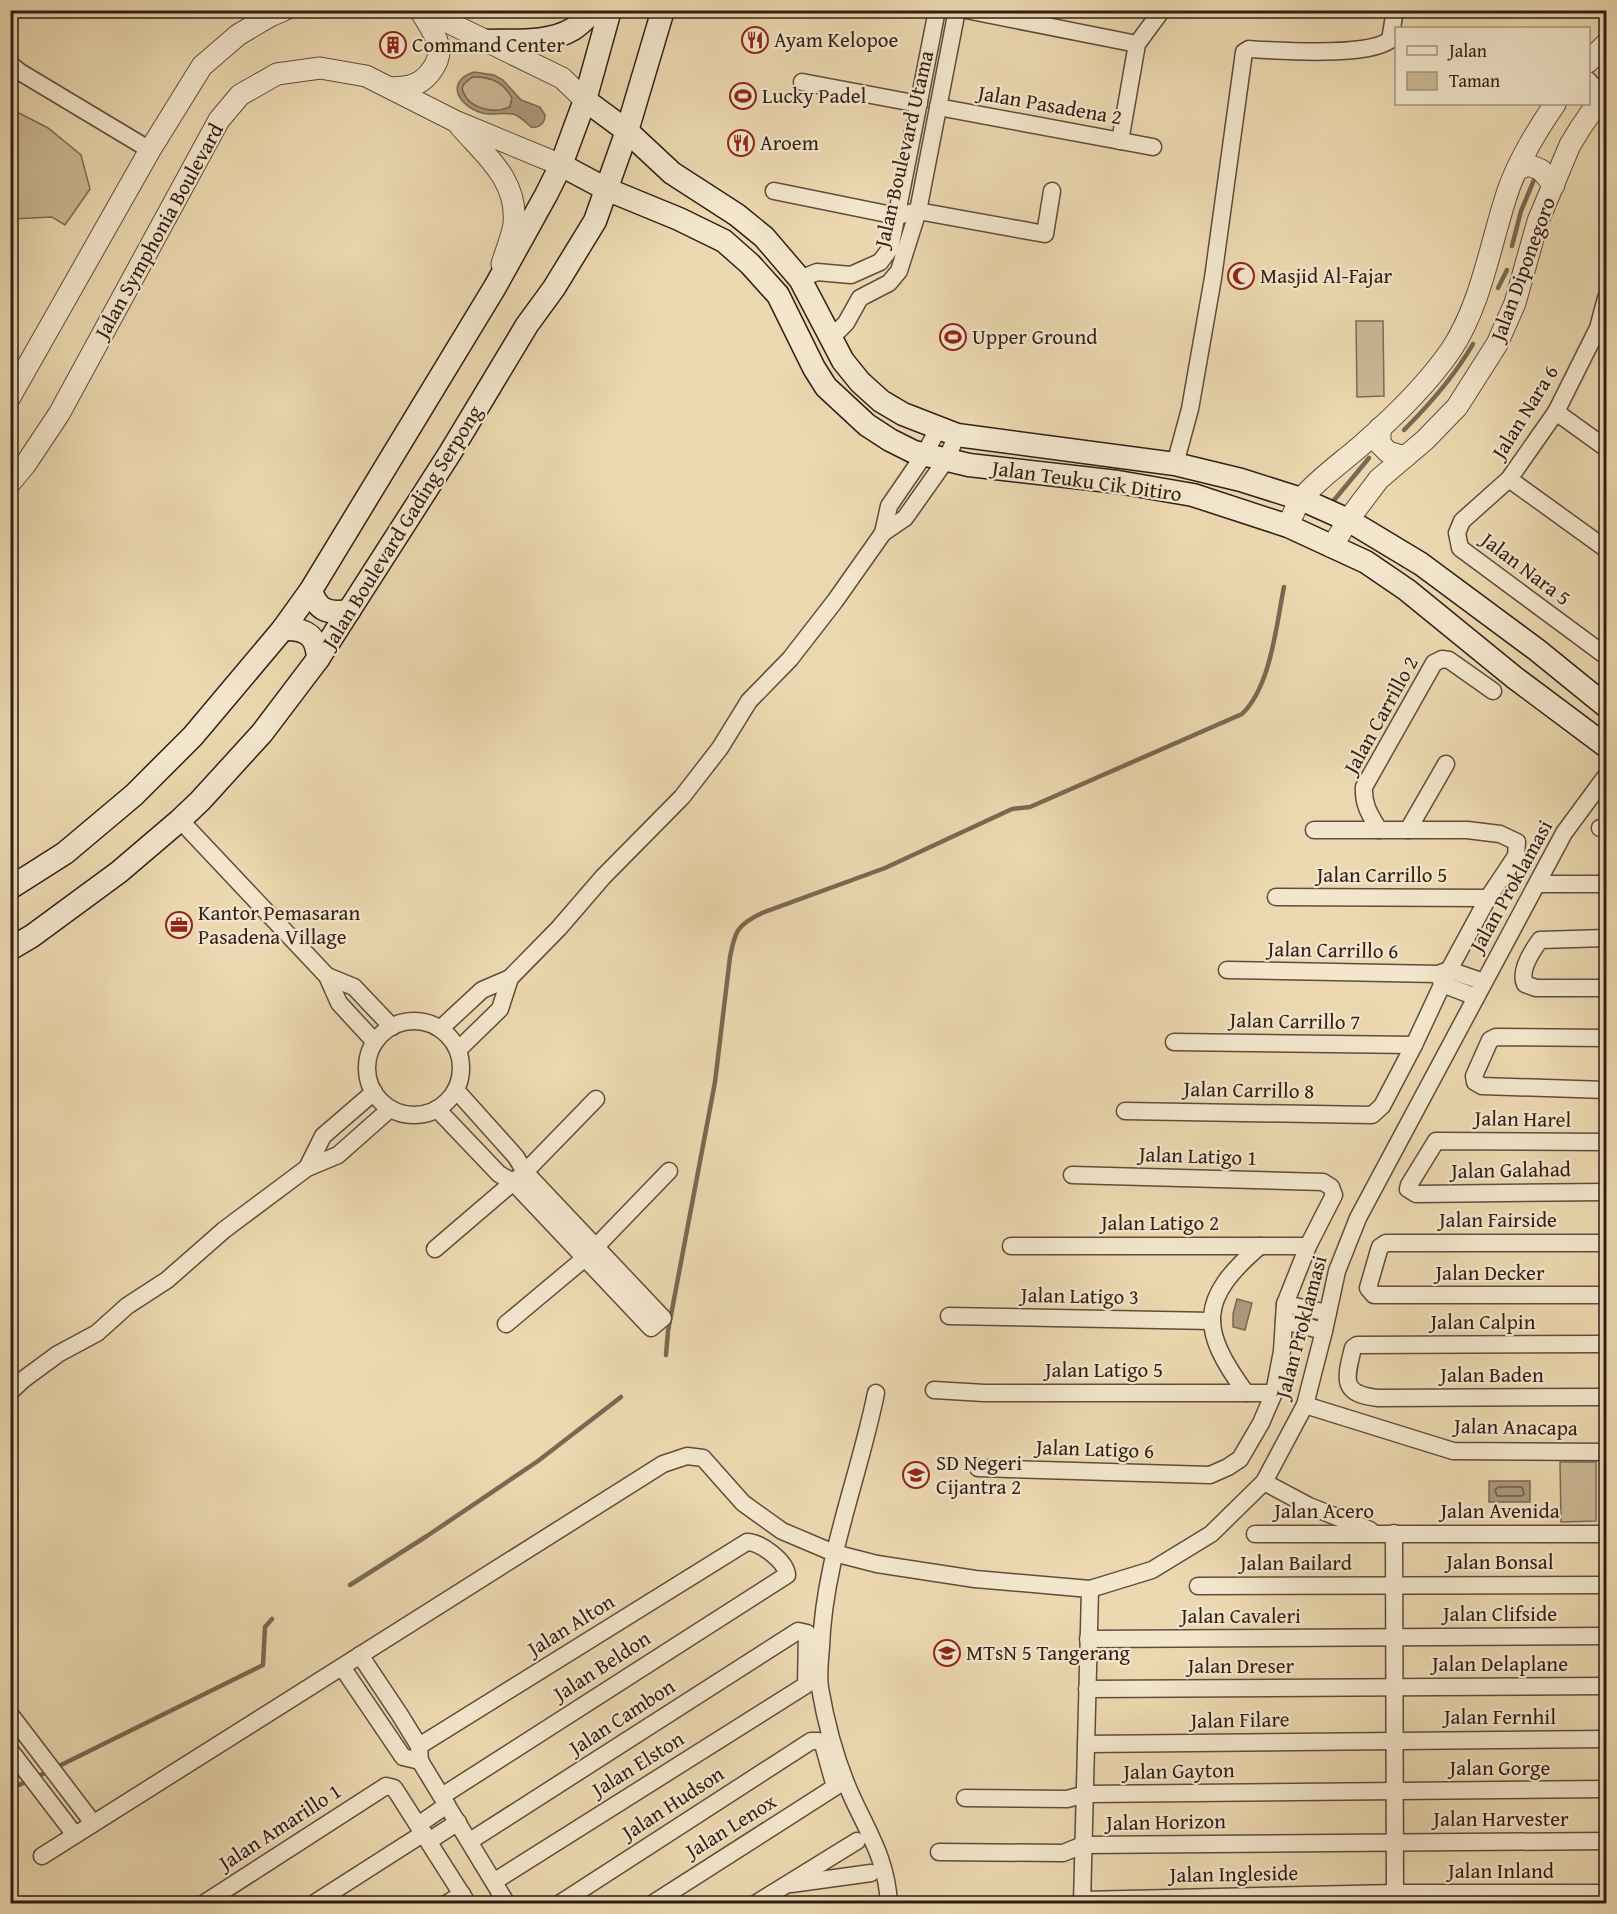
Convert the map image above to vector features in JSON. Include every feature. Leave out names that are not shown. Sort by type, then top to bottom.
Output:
[{"type":"main road","points":[[486,41],[526,40],[558,35],[574,28],[595,10]]},
{"type":"main road","name":"Jalan Boulevard Gading Serpong","points":[[10,888],[65,853],[134,795],[193,736],[283,629],[311,590],[495,287],[561,165],[585,100],[610,10]]},
{"type":"main road","name":"Jalan Boulevard Gading Serpong","points":[[10,949],[32,936],[119,872],[180,820],[261,733],[318,659],[595,221],[627,131],[663,10]]},
{"type":"main road","name":"Jalan Teuku Cik Ditiro","points":[[585,100],[627,131],[672,173],[737,214],[764,237],[800,279],[843,361],[860,382],[881,401],[903,414],[947,432],[1175,464],[1241,480],[1301,499],[1348,520],[1421,564],[1537,650],[1606,706]]},
{"type":"main road","name":"Jalan Teuku Cik Ditiro","points":[[561,165],[606,189],[679,219],[724,241],[750,264],[778,295],[814,368],[826,387],[867,425],[914,452],[969,465],[1118,482],[1193,495],[1288,526],[1366,562],[1407,590],[1515,678],[1606,746]]},
{"type":"main road","points":[[778,295],[800,279]]},
{"type":"main road","points":[[311,590],[314,600],[321,608],[329,612],[349,611]]},
{"type":"main road","points":[[283,629],[296,628],[306,632],[314,639],[318,647],[318,659]]},
{"type":"street","points":[[10,398],[150,150],[202,66],[238,35],[284,10]]},
{"type":"street","points":[[421,10],[562,78],[585,100]]},
{"type":"street","points":[[390,88],[411,86],[430,73],[436,63],[439,45],[421,10]]},
{"type":"street","name":"Jalan Boulevard Utama","points":[[800,279],[817,272],[851,275],[880,262],[890,249],[938,10]]},
{"type":"street","name":"Jalan Boulevard Utama","points":[[860,298],[889,283],[898,271],[918,211],[957,10]]},
{"type":"street","points":[[966,10],[1137,44]]},
{"type":"street","points":[[1120,141],[1137,44],[1162,10]]},
{"type":"street","points":[[1175,464],[1190,409],[1213,278],[1244,52],[1249,49],[1352,51],[1381,45],[1390,40],[1395,10]]},
{"type":"street","points":[[1590,60],[1606,44]]},
{"type":"street","points":[[10,64],[150,150]]},
{"type":"street","name":"Jalan Symphonia Boulevard","points":[[10,483],[25,465],[59,414],[219,120],[240,95],[277,74],[320,68],[366,76],[457,122],[561,165]]},
{"type":"street","points":[[802,82],[919,104]]},
{"type":"street","name":"Jalan Diponegoro","points":[[1332,547],[1348,520],[1379,479],[1425,440],[1457,407],[1497,344],[1515,303],[1538,221],[1570,146],[1601,91]]},
{"type":"street","name":"Jalan Diponegoro","points":[[1288,526],[1301,499],[1402,409],[1430,378],[1468,321],[1505,199],[1543,122],[1555,105]]},
{"type":"street","name":"Jalan Pasadena 2","points":[[938,107],[1154,147]]},
{"type":"street","points":[[457,122],[500,171],[510,187],[514,225],[495,287]]},
{"type":"street","points":[[1518,169],[1530,165],[1541,170],[1554,185]]},
{"type":"street","points":[[774,192],[897,216],[918,211],[1045,234],[1052,191]]},
{"type":"street","points":[[830,339],[846,323],[860,298],[851,275]]},
{"type":"street","name":"Jalan Nara 6","points":[[1457,533],[1462,521],[1509,479],[1556,412],[1602,330],[1606,298]]},
{"type":"street","points":[[1556,412],[1606,448]]},
{"type":"street","points":[[1380,428],[1380,444],[1388,452],[1405,457]]},
{"type":"street","points":[[440,1029],[482,990],[510,978],[603,877],[682,797],[720,748],[749,701],[790,659],[883,533],[905,518],[947,432]]},
{"type":"street","points":[[1509,479],[1606,549]]},
{"type":"street","name":"Jalan Nara 5","points":[[1457,533],[1460,548],[1606,656]]},
{"type":"street","name":"Jalan Carrillo 2","points":[[1379,830],[1365,807],[1363,799],[1366,780],[1434,663],[1443,659],[1449,660],[1493,691]]},
{"type":"street","points":[[1408,830],[1446,764]]},
{"type":"street","name":"Jalan Proklamasi","points":[[42,1856],[663,1464],[687,1456],[703,1458],[743,1503],[782,1531],[834,1553],[877,1564],[975,1580],[1089,1589],[1152,1570],[1211,1534],[1264,1482],[1305,1405],[1337,1271],[1358,1218],[1564,833],[1606,777]]},
{"type":"street","points":[[180,820],[327,976],[339,1003],[375,1042]]},
{"type":"street","points":[[1314,830],[1467,830],[1510,837],[1517,842],[1516,856],[1488,898],[1443,976],[1414,1045]]},
{"type":"street","points":[[1537,884],[1606,885]]},
{"type":"street","name":"Jalan Carrillo 5","points":[[1276,897],[1488,898]]},
{"type":"street","points":[[1606,938],[1540,940],[1523,972],[1522,979],[1525,984],[1536,988],[1606,988]]},
{"type":"street","name":"Jalan Carrillo 6","points":[[1227,970],[1443,976]]},
{"type":"street","points":[[327,976],[354,987],[392,1027]]},
{"type":"street","points":[[1443,976],[1480,990]]},
{"type":"street","points":[[458,1050],[500,1009],[510,978]]},
{"type":"street","points":[[405,1022],[419,1022],[440,1029],[458,1050],[461,1070],[456,1090],[448,1101],[437,1109],[424,1114],[409,1115],[390,1109],[374,1092],[367,1067],[369,1054],[375,1042],[392,1027],[405,1022]]},
{"type":"street","points":[[1606,1038],[1496,1037],[1487,1045],[1474,1076],[1475,1082],[1482,1086],[1606,1090]]},
{"type":"street","name":"Jalan Carrillo 7","points":[[1174,1042],[1414,1045]]},
{"type":"street","name":"Jalan Carrillo 8","points":[[1125,1111],[1372,1115],[1382,1106],[1414,1045]]},
{"type":"street","points":[[456,1090],[516,1157],[519,1177],[657,1323]]},
{"type":"street","points":[[307,1168],[323,1136],[374,1092]]},
{"type":"street","points":[[435,1249],[519,1177],[596,1099]]},
{"type":"street","points":[[10,1392],[58,1354],[97,1333],[127,1306],[167,1280],[224,1230],[307,1168],[338,1155],[390,1109]]},
{"type":"street","points":[[437,1109],[499,1174],[519,1177]]},
{"type":"street","name":"Jalan Harel","points":[[1416,1194],[1408,1189],[1409,1185],[1434,1143],[1440,1140],[1606,1142]]},
{"type":"street","points":[[506,1324],[590,1252],[669,1172]]},
{"type":"street","name":"Jalan Latigo 1","points":[[1072,1175],[1323,1182],[1331,1187],[1334,1196],[1308,1245]]},
{"type":"street","name":"Jalan Galahad","points":[[1416,1194],[1606,1192]]},
{"type":"street","name":"Jalan Fairside","points":[[1374,1295],[1369,1292],[1369,1281],[1380,1247],[1390,1243],[1606,1243]]},
{"type":"street","points":[[1274,1393],[1282,1351],[1284,1312],[1308,1245]]},
{"type":"street","name":"Jalan Latigo 2","points":[[1011,1246],[1308,1245]]},
{"type":"street","points":[[1246,1393],[1216,1346],[1212,1321],[1217,1293],[1236,1266],[1260,1246]]},
{"type":"street","name":"Jalan Decker","points":[[1374,1295],[1606,1295]]},
{"type":"street","points":[[1284,1312],[1328,1313]]},
{"type":"street","points":[[1284,1312],[1324,1331]]},
{"type":"street","name":"Jalan Latigo 3","points":[[949,1316],[1212,1321]]},
{"type":"street","name":"Jalan Calpin","points":[[1378,1398],[1359,1396],[1351,1388],[1347,1375],[1354,1346],[1606,1344]]},
{"type":"street","name":"Jalan Latigo 5","points":[[934,1390],[984,1393],[1274,1393]]},
{"type":"street","points":[[876,1393],[868,1433],[834,1553],[821,1622],[819,1685],[827,1724],[851,1794],[881,1858],[889,1904]]},
{"type":"street","name":"Jalan Latigo 6","points":[[978,1468],[1210,1475],[1240,1459],[1261,1423],[1274,1393]]},
{"type":"street","name":"Jalan Baden","points":[[1378,1398],[1606,1397]]},
{"type":"street","name":"Jalan Anacapa","points":[[1305,1405],[1453,1451],[1606,1452]]},
{"type":"street","points":[[1264,1482],[1309,1506],[1386,1533],[1394,1585],[1395,1898]]},
{"type":"street","name":"Jalan Acero","points":[[1255,1534],[1386,1533]]},
{"type":"street","name":"Jalan Avenida","points":[[1386,1533],[1606,1534]]},
{"type":"street","name":"Jalan Beldon","points":[[424,1833],[444,1800],[787,1575],[786,1567],[758,1543],[747,1542]]},
{"type":"street","name":"Jalan Alton","points":[[419,1754],[747,1542]]},
{"type":"street","name":"Jalan Bonsal","points":[[1394,1585],[1606,1585]]},
{"type":"street","name":"Jalan Bailard","points":[[1198,1586],[1394,1585]]},
{"type":"street","points":[[1080,1902],[1086,1794],[1089,1589]]},
{"type":"street","name":"Jalan Cambon","points":[[470,1841],[798,1631],[807,1633],[808,1636],[806,1684]]},
{"type":"street","name":"Jalan Clifside","points":[[1395,1637],[1606,1636]]},
{"type":"street","name":"Jalan Cavaleri","points":[[1088,1639],[1395,1637]]},
{"type":"street","points":[[360,1655],[400,1715],[444,1800],[507,1904]]},
{"type":"street","points":[[342,1667],[403,1757],[419,1754]]},
{"type":"street","name":"Jalan Elston","points":[[495,1881],[806,1684]]},
{"type":"street","name":"Jalan Delaplane","points":[[1395,1687],[1606,1686]]},
{"type":"street","name":"Jalan Dreser","points":[[1087,1689],[1395,1687]]},
{"type":"street","points":[[10,1714],[93,1823]]},
{"type":"street","name":"Jalan Fernhil","points":[[1395,1740],[1606,1739]]},
{"type":"street","name":"Jalan Filare","points":[[1086,1744],[1395,1740]]},
{"type":"street","name":"Jalan Lenox","points":[[652,1904],[835,1787],[823,1744],[819,1741],[811,1741]]},
{"type":"street","name":"Jalan Hudson","points":[[559,1904],[811,1741]]},
{"type":"street","points":[[10,1750],[75,1835]]},
{"type":"street","name":"Jalan Amarillo 1","points":[[203,1904],[386,1786],[394,1788],[424,1833]]},
{"type":"street","name":"Jalan Gorge","points":[[1395,1791],[1606,1789]]},
{"type":"street","name":"Jalan Gayton","points":[[965,1798],[1067,1799],[1086,1794],[1395,1791]]},
{"type":"street","points":[[314,1904],[424,1833],[458,1822]]},
{"type":"street","points":[[424,1833],[465,1899],[446,1904]]},
{"type":"street","points":[[755,1904],[857,1841]]},
{"type":"street","name":"Jalan Harvester","points":[[1395,1842],[1606,1841]]},
{"type":"street","name":"Jalan Horizon","points":[[939,1852],[1063,1852],[1083,1845],[1395,1842]]},
{"type":"street","points":[[784,1885],[871,1873]]},
{"type":"street","name":"Jalan Inland","points":[[1395,1898],[1606,1893]]},
{"type":"street","name":"Jalan Ingleside","points":[[1080,1902],[1395,1898]]},
{"type":"green space","points":[[472,77],[490,79],[501,84],[512,98],[510,107],[488,110],[474,105],[462,88]]},
{"type":"green space","points":[[11,109],[48,128],[81,155],[90,189],[65,225],[52,217],[11,219]]},
{"type":"green space","points":[[1356,321],[1383,321],[1384,396],[1357,397]]},
{"type":"green space","points":[[1560,1462],[1596,1462],[1596,1521],[1561,1522]]},
{"type":"water","points":[[474,72],[494,75],[503,80],[521,100],[540,107],[545,115],[543,123],[537,127],[531,127],[516,115],[486,114],[474,110],[461,100],[458,94],[459,82]],"holes":[[[472,77],[501,84],[512,98],[510,107],[488,110],[469,101],[462,88]]]},
{"type":"water","points":[[1237,1299],[1252,1303],[1245,1330],[1233,1327],[1233,1314]]},
{"type":"water","points":[[1489,1481],[1530,1481],[1530,1502],[1489,1502]]},
{"type":"waterway","points":[[1512,246],[1521,211],[1536,175]]},
{"type":"waterway","points":[[1498,288],[1507,270]]},
{"type":"waterway","points":[[1404,430],[1441,390],[1473,344]]},
{"type":"waterway","points":[[1330,505],[1369,458]]},
{"type":"waterway","points":[[666,1355],[668,1331],[715,1082],[730,957],[736,935],[742,925],[762,913],[885,868],[1012,809],[1030,807],[1242,714],[1252,702],[1266,672],[1284,587]]},
{"type":"waterway","points":[[350,1585],[538,1461],[621,1397]]},
{"type":"waterway","points":[[57,1767],[263,1665],[265,1627],[272,1619]]},
{"type":"waterway","points":[[10,1781],[19,1785],[49,1771]]},
{"type":"place","name":"Ayam Kelopoe","points":[[755,40]]},
{"type":"place","name":"Command Center","points":[[393,45]]},
{"type":"place","name":"Lucky Padel","points":[[743,96]]},
{"type":"place","name":"Aroem","points":[[741,143]]},
{"type":"place","name":"Masjid Al-Fajar","points":[[1241,276]]},
{"type":"place","name":"Upper Ground","points":[[953,337]]},
{"type":"place","name":"Kantor Pemasaran Pasadena Village","points":[[179,925]]},
{"type":"place","name":"SD Negeri Cijantra 2","points":[[916,1475]]},
{"type":"place","name":"MTsN 5 Tangerang","points":[[947,1653]]}]
